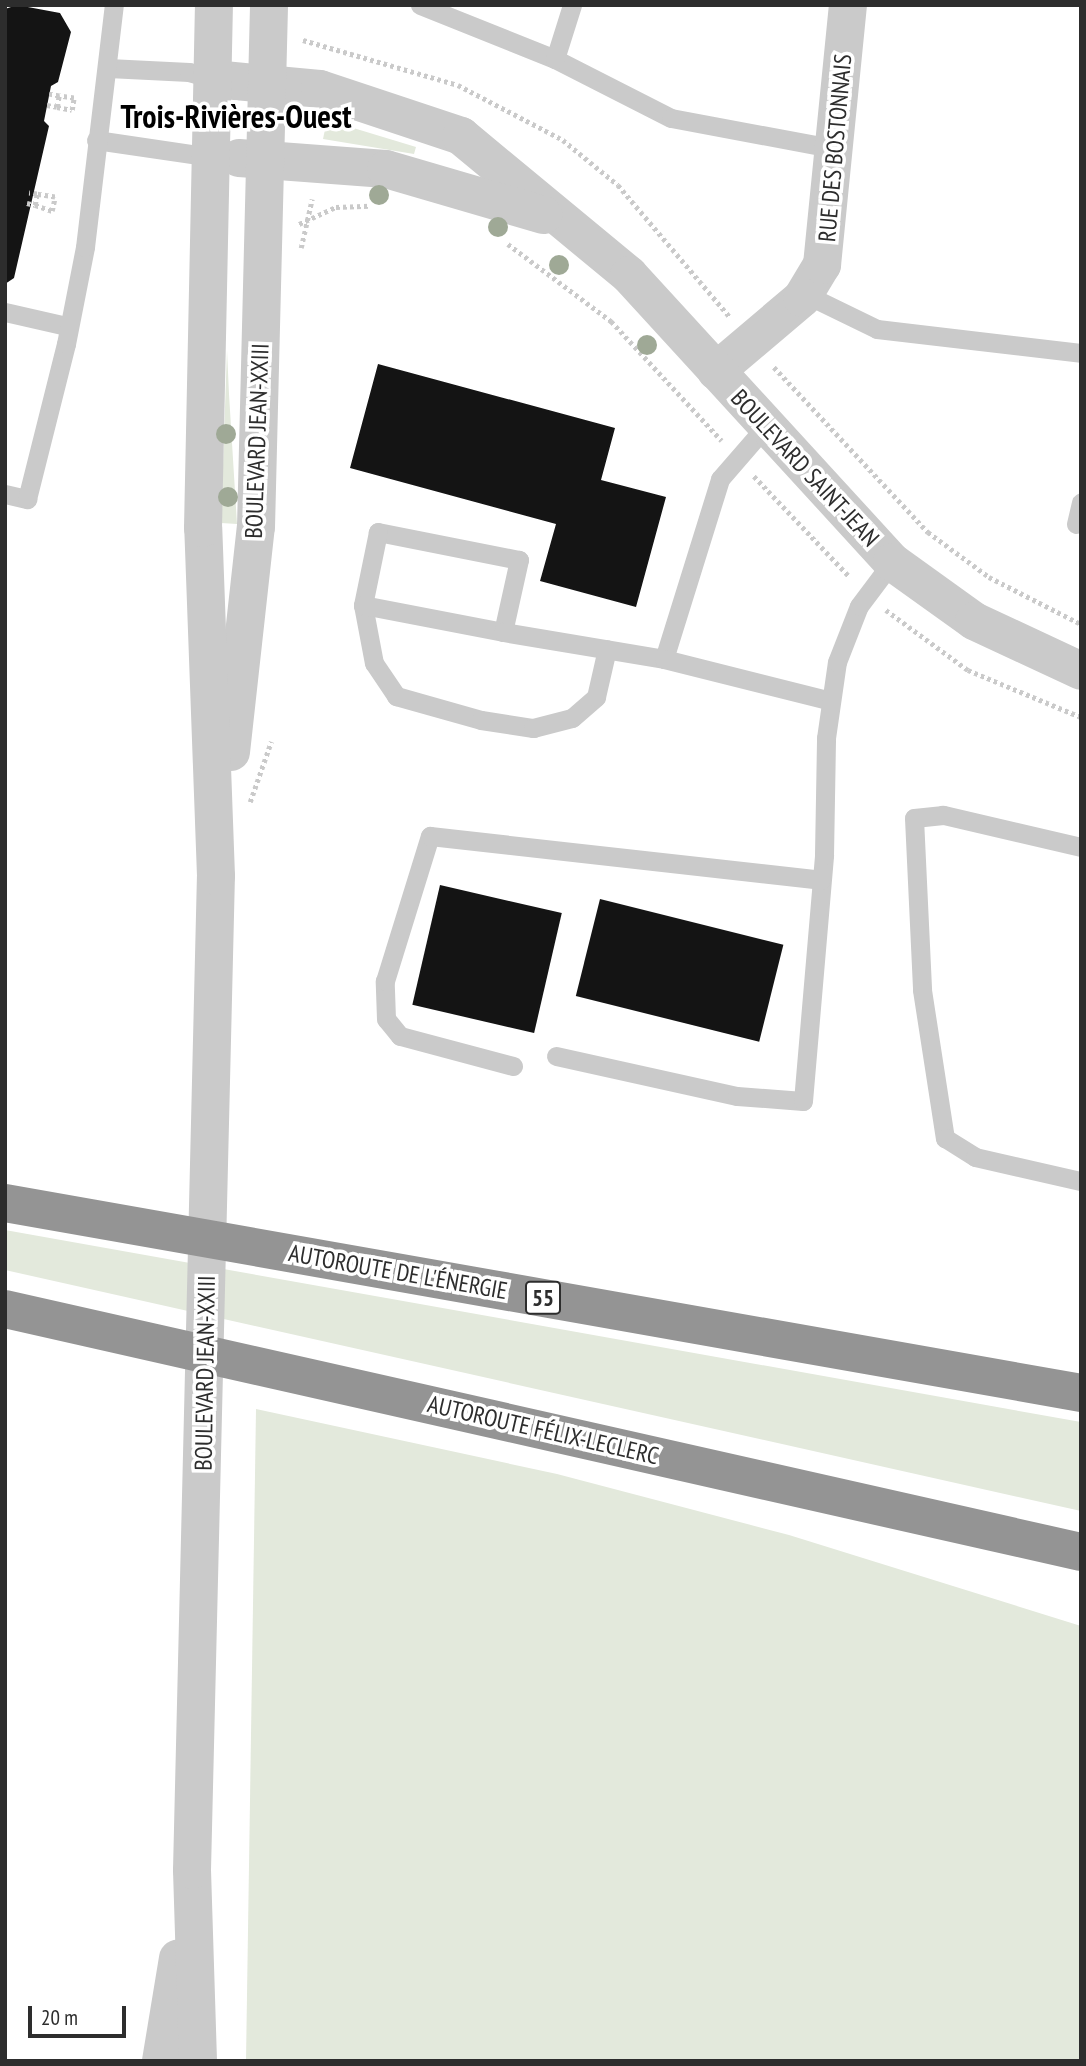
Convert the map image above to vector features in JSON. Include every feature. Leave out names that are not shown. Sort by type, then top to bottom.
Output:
[{"type":"highway","name":"AUTOROUTE DE L'ÉNERGIE","points":[[5,1203],[1081,1393]]},
{"type":"highway","name":"AUTOROUTE FÉLIX-LECLERC","points":[[5,1310],[1081,1552]]},
{"type":"street","name":"BOULEVARD JEAN-XXIII","points":[[198,2061],[192,1870],[216,876],[204,528],[214,5]]},
{"type":"street","name":"BOULEVARD JEAN-XXIII","points":[[216,876],[257,527],[269,5]]},
{"type":"street","name":"RUE DES BOSTONNAIS","points":[[716,371],[805,294],[825,253],[848,5]]},
{"type":"street","name":"BOULEVARD SAINT-JEAN","points":[[213,79],[268,81],[351,97],[461,136],[629,275],[765,427],[892,562],[984,626],[1081,671]]},
{"type":"street","name":"BOULEVARD SAINT-JEAN","points":[[211,157],[265,159],[429,178],[561,221]]},
{"type":"street","name":"BOULEVARD JEAN-XXIII","points":[[161,2061],[192,1870]]},
{"type":"lane","points":[[5,494],[27,499],[85,247],[114,5]]},
{"type":"lane","points":[[420,5],[555,59],[671,118],[836,149]]},
{"type":"lane","points":[[555,59],[572,5]]},
{"type":"lane","points":[[108,68],[189,72],[213,79]]},
{"type":"lane","points":[[96,140],[211,157]]},
{"type":"lane","points":[[805,294],[877,329],[1081,353]]},
{"type":"lane","points":[[5,312],[66,326]]},
{"type":"lane","points":[[664,659],[720,479],[734,455],[765,427]]},
{"type":"lane","points":[[1076,524],[1081,503]]},
{"type":"lane","points":[[503,632],[519,559],[378,532],[363,604],[374,663],[396,696],[481,720],[533,728],[572,719],[596,697],[607,649]]},
{"type":"lane","points":[[556,1056],[737,1096],[803,1101],[821,880],[831,701],[847,631],[892,562]]},
{"type":"lane","points":[[363,604],[503,632],[664,659],[831,701]]},
{"type":"lane","points":[[1081,847],[943,815],[914,818],[922,990],[945,1138],[975,1157],[1081,1181]]},
{"type":"lane","points":[[513,1066],[400,1036],[386,1019],[385,981],[430,836],[821,880]]},
{"type":"path","points":[[315,42],[458,85],[562,140],[618,185],[726,313]]},
{"type":"path","points":[[47,105],[72,110],[74,99],[49,93]]},
{"type":"path","points":[[57,107],[59,96]]},
{"type":"path","points":[[27,203],[52,211],[55,197],[29,192]]},
{"type":"path","points":[[35,205],[37,194]]},
{"type":"path","points":[[301,244],[312,221],[336,208],[385,206]]},
{"type":"path","name":"BOULEVARD SAINT-JEAN","points":[[502,241],[611,321],[694,411]]},
{"type":"path","name":"BOULEVARD SAINT-JEAN","points":[[780,374],[928,532],[989,577],[1081,624]]},
{"type":"path","name":"BOULEVARD SAINT-JEAN","points":[[765,488],[834,563]]},
{"type":"path","points":[[892,615],[968,670],[1081,717]]},
{"type":"shaded area","points":[[327,120],[416,147],[414,154],[323,139]]},
{"type":"shaded area","points":[[227,350],[229,394],[237,524],[221,523]]},
{"type":"shaded area","points":[[5,1230],[1081,1422],[1081,1511],[5,1270]]},
{"type":"shaded area","points":[[256,1409],[557,1474],[789,1535],[1081,1626],[1081,2061],[246,2061]]},
{"type":"building","points":[[17,5],[60,13],[71,32],[58,82],[51,86],[44,121],[49,126],[14,278],[5,284],[5,9]]},
{"type":"building","points":[[378,364],[615,428],[601,480],[666,497],[636,607],[540,581],[556,524],[350,468]]},
{"type":"building","points":[[440,885],[562,913],[534,1033],[412,1005]]},
{"type":"building","points":[[600,899],[783,945],[759,1042],[576,996]]},
{"type":"district","name":"Trois-Rivières-Ouest","points":[[236,116]]}]
